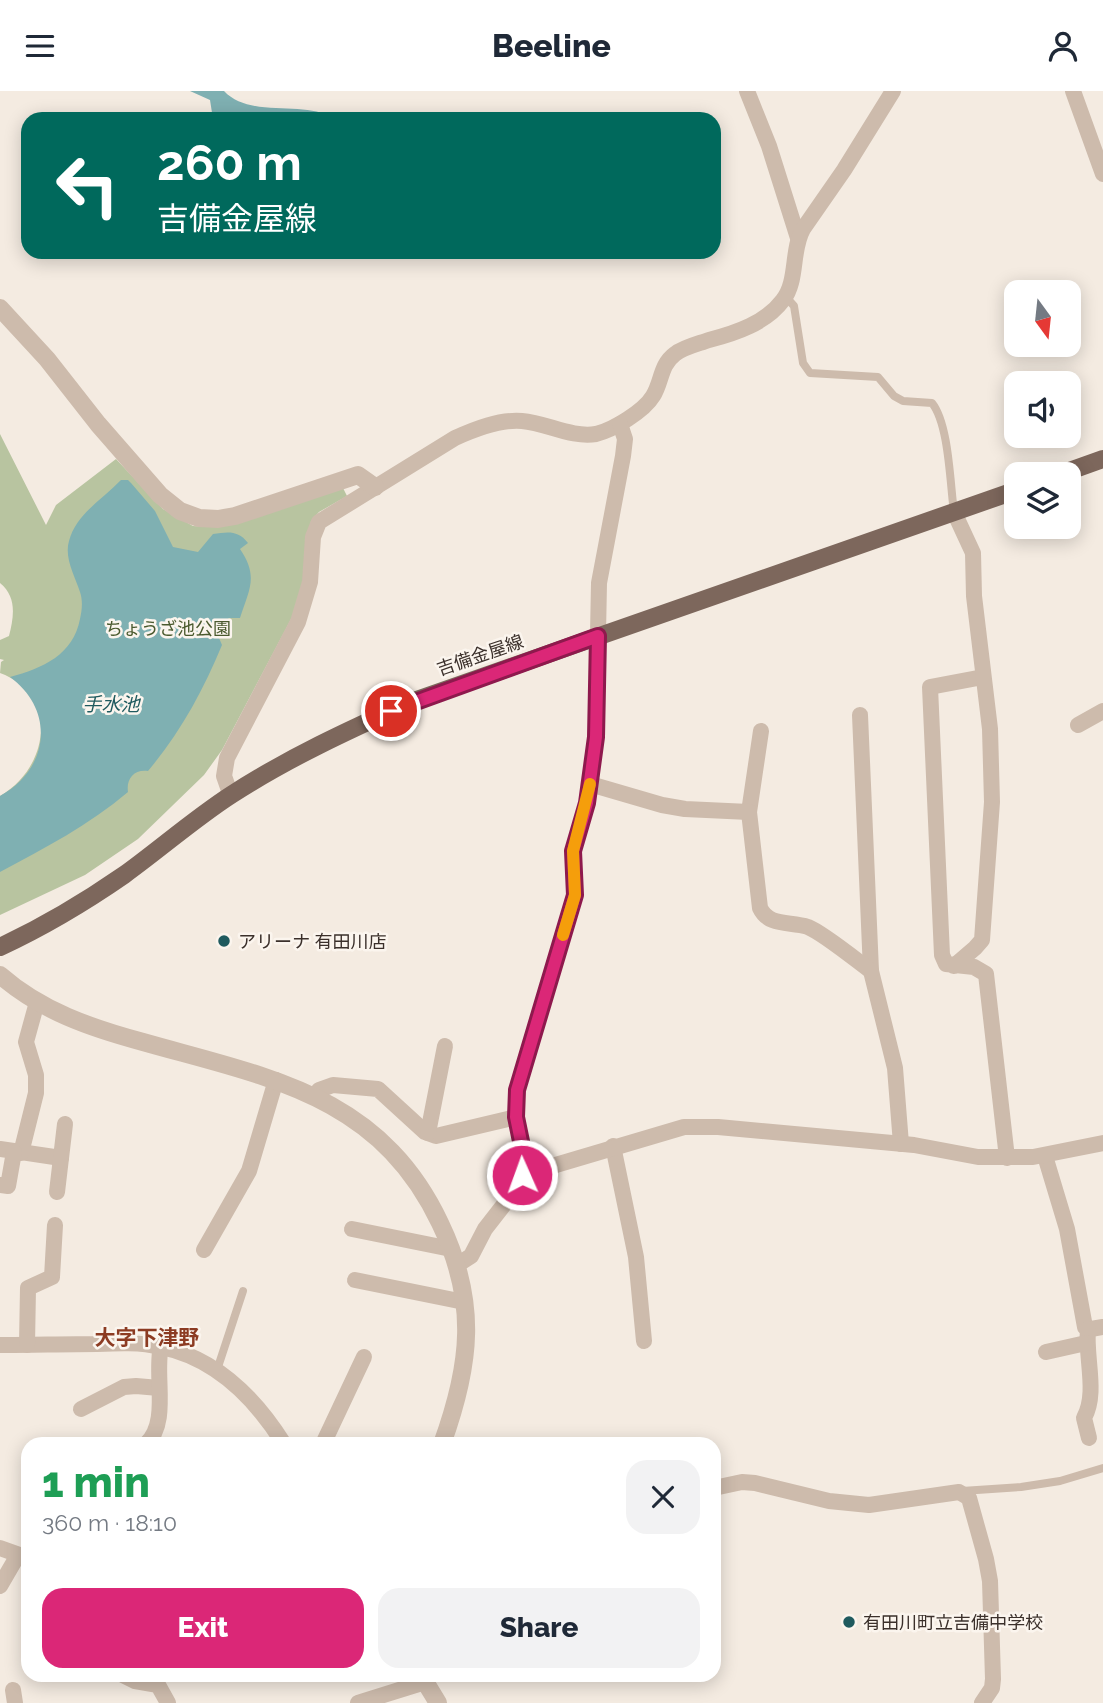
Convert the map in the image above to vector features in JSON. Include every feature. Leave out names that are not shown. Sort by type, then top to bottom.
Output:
[{"type":"main road","points":[[1081,467],[1103,459]]},
{"type":"main road","name":"吉備金屋線","points":[[0,947],[72,909],[123,876],[230,796],[326,741],[411,702],[1004,495]]},
{"type":"street","points":[[747,91],[769,146],[798,238]]},
{"type":"street","points":[[230,796],[224,776],[227,758],[298,622],[310,582],[314,529],[325,517],[456,438],[501,423],[530,422],[582,435],[602,432],[620,424],[653,397],[662,370],[677,352],[735,333],[758,322],[786,297],[798,238],[893,91]]},
{"type":"street","points":[[1073,91],[1103,174]]},
{"type":"street","points":[[0,308],[47,359],[98,424],[160,495],[180,510],[200,518],[235,516],[358,475],[375,487]]},
{"type":"street","points":[[352,1229],[454,1257],[471,1256],[485,1229],[522,1175],[525,1161],[516,1117],[517,1090],[575,895],[573,851],[590,785],[597,722],[598,583],[623,456],[625,439],[620,424]]},
{"type":"street","points":[[954,512],[973,553],[974,596],[990,729],[992,802],[982,940],[954,966]]},
{"type":"street","points":[[983,677],[930,687],[942,955],[946,964],[981,969],[986,974],[1007,1158]]},
{"type":"street","points":[[1078,725],[1103,711]]},
{"type":"street","points":[[860,715],[871,971],[895,1068],[901,1144]]},
{"type":"street","points":[[761,731],[749,812],[760,908],[770,920],[809,928],[871,971]]},
{"type":"street","points":[[590,785],[685,809],[749,812]]},
{"type":"street","points":[[0,975],[37,1002],[109,1033],[276,1080],[315,1096],[341,1110],[365,1128],[404,1168],[436,1215],[454,1257],[464,1302],[467,1331],[465,1361],[456,1404],[444,1437]]},
{"type":"street","points":[[0,1185],[8,1186],[12,1151],[36,1093],[36,1075],[26,1042],[37,1002]]},
{"type":"street","points":[[428,1133],[445,1046]]},
{"type":"street","points":[[204,1250],[249,1171],[276,1080]]},
{"type":"street","points":[[315,1096],[319,1090],[333,1085],[378,1089],[428,1133],[436,1136],[516,1117]]},
{"type":"street","points":[[57,1192],[65,1124]]},
{"type":"street","points":[[522,1175],[684,1127],[718,1127],[901,1144],[978,1157],[1045,1156],[1103,1143]]},
{"type":"street","points":[[613,1146],[636,1258],[644,1341]]},
{"type":"street","points":[[12,1151],[61,1158]]},
{"type":"street","points":[[1045,1156],[1067,1229],[1084,1324],[1092,1333],[1091,1406],[1084,1417],[1089,1438]]},
{"type":"street","points":[[27,1345],[28,1288],[52,1277],[55,1225]]},
{"type":"street","points":[[355,1280],[464,1302]]},
{"type":"street","points":[[1046,1352],[1092,1333]]},
{"type":"street","points":[[0,1345],[114,1343],[161,1346],[217,1370],[238,1386],[256,1404],[279,1437]]},
{"type":"street","points":[[151,1437],[159,1425],[158,1360],[161,1346]]},
{"type":"street","points":[[326,1437],[364,1357]]},
{"type":"street","points":[[81,1409],[129,1386],[159,1388]]},
{"type":"street","points":[[721,1486],[755,1482],[829,1501],[869,1505],[959,1492],[969,1498],[990,1581],[993,1679],[992,1688],[982,1703]]},
{"type":"street","points":[[0,1548],[21,1556]]},
{"type":"street","points":[[0,1586],[21,1562]]},
{"type":"street","points":[[141,1682],[158,1685],[168,1703]]},
{"type":"street","points":[[358,1703],[417,1682]]},
{"type":"street","points":[[406,1703],[419,1682]]},
{"type":"street","points":[[421,1682],[438,1703]]},
{"type":"lane","points":[[786,297],[794,306],[803,363],[810,373],[878,377],[894,396],[903,401],[932,403],[938,410],[944,430],[954,512]]},
{"type":"lane","points":[[217,1370],[243,1291]]},
{"type":"lane","points":[[959,1492],[1060,1481],[1103,1468]]},
{"type":"green space","name":"ちょうざ池公園","points":[[0,434],[46,525],[56,505],[116,459],[163,509],[193,526],[213,527],[343,488],[347,496],[319,512],[311,521],[298,606],[222,750],[204,775],[138,839],[85,875],[0,915],[0,796],[17,784],[29,768],[37,751],[41,732],[39,714],[32,698],[19,683],[0,673],[1,662],[4,660],[0,659],[0,640],[9,636],[13,607],[9,594],[0,583]]},
{"type":"water","points":[[190,91],[224,91],[235,100],[249,105],[317,112],[212,112],[210,100]]},
{"type":"water","name":"手水池","points":[[121,480],[128,480],[155,511],[173,547],[198,552],[213,534],[218,533],[232,533],[244,539],[248,543],[240,549],[251,575],[246,599],[240,618],[229,618],[220,626],[219,638],[222,645],[207,679],[180,727],[148,771],[135,773],[128,783],[128,792],[98,815],[0,872],[0,796],[16,785],[29,771],[41,739],[35,706],[25,691],[10,677],[45,664],[71,642],[80,619],[82,602],[69,560],[69,541],[84,515]]},
{"type":"slow traffic","points":[[563,935],[575,895],[573,851],[590,784]]},
{"type":"place","name":"アリーナ 有田川店","points":[[224,941]]},
{"type":"place","name":"有田川町立吉備中学校","points":[[849,1622]]},
{"type":"district","name":"大字下津野","points":[[147,1337]]},
{"type":"route","points":[[391,711],[598,636],[596,737],[587,803],[573,851],[575,895],[517,1090],[516,1117],[525,1161],[522,1175]]}]
